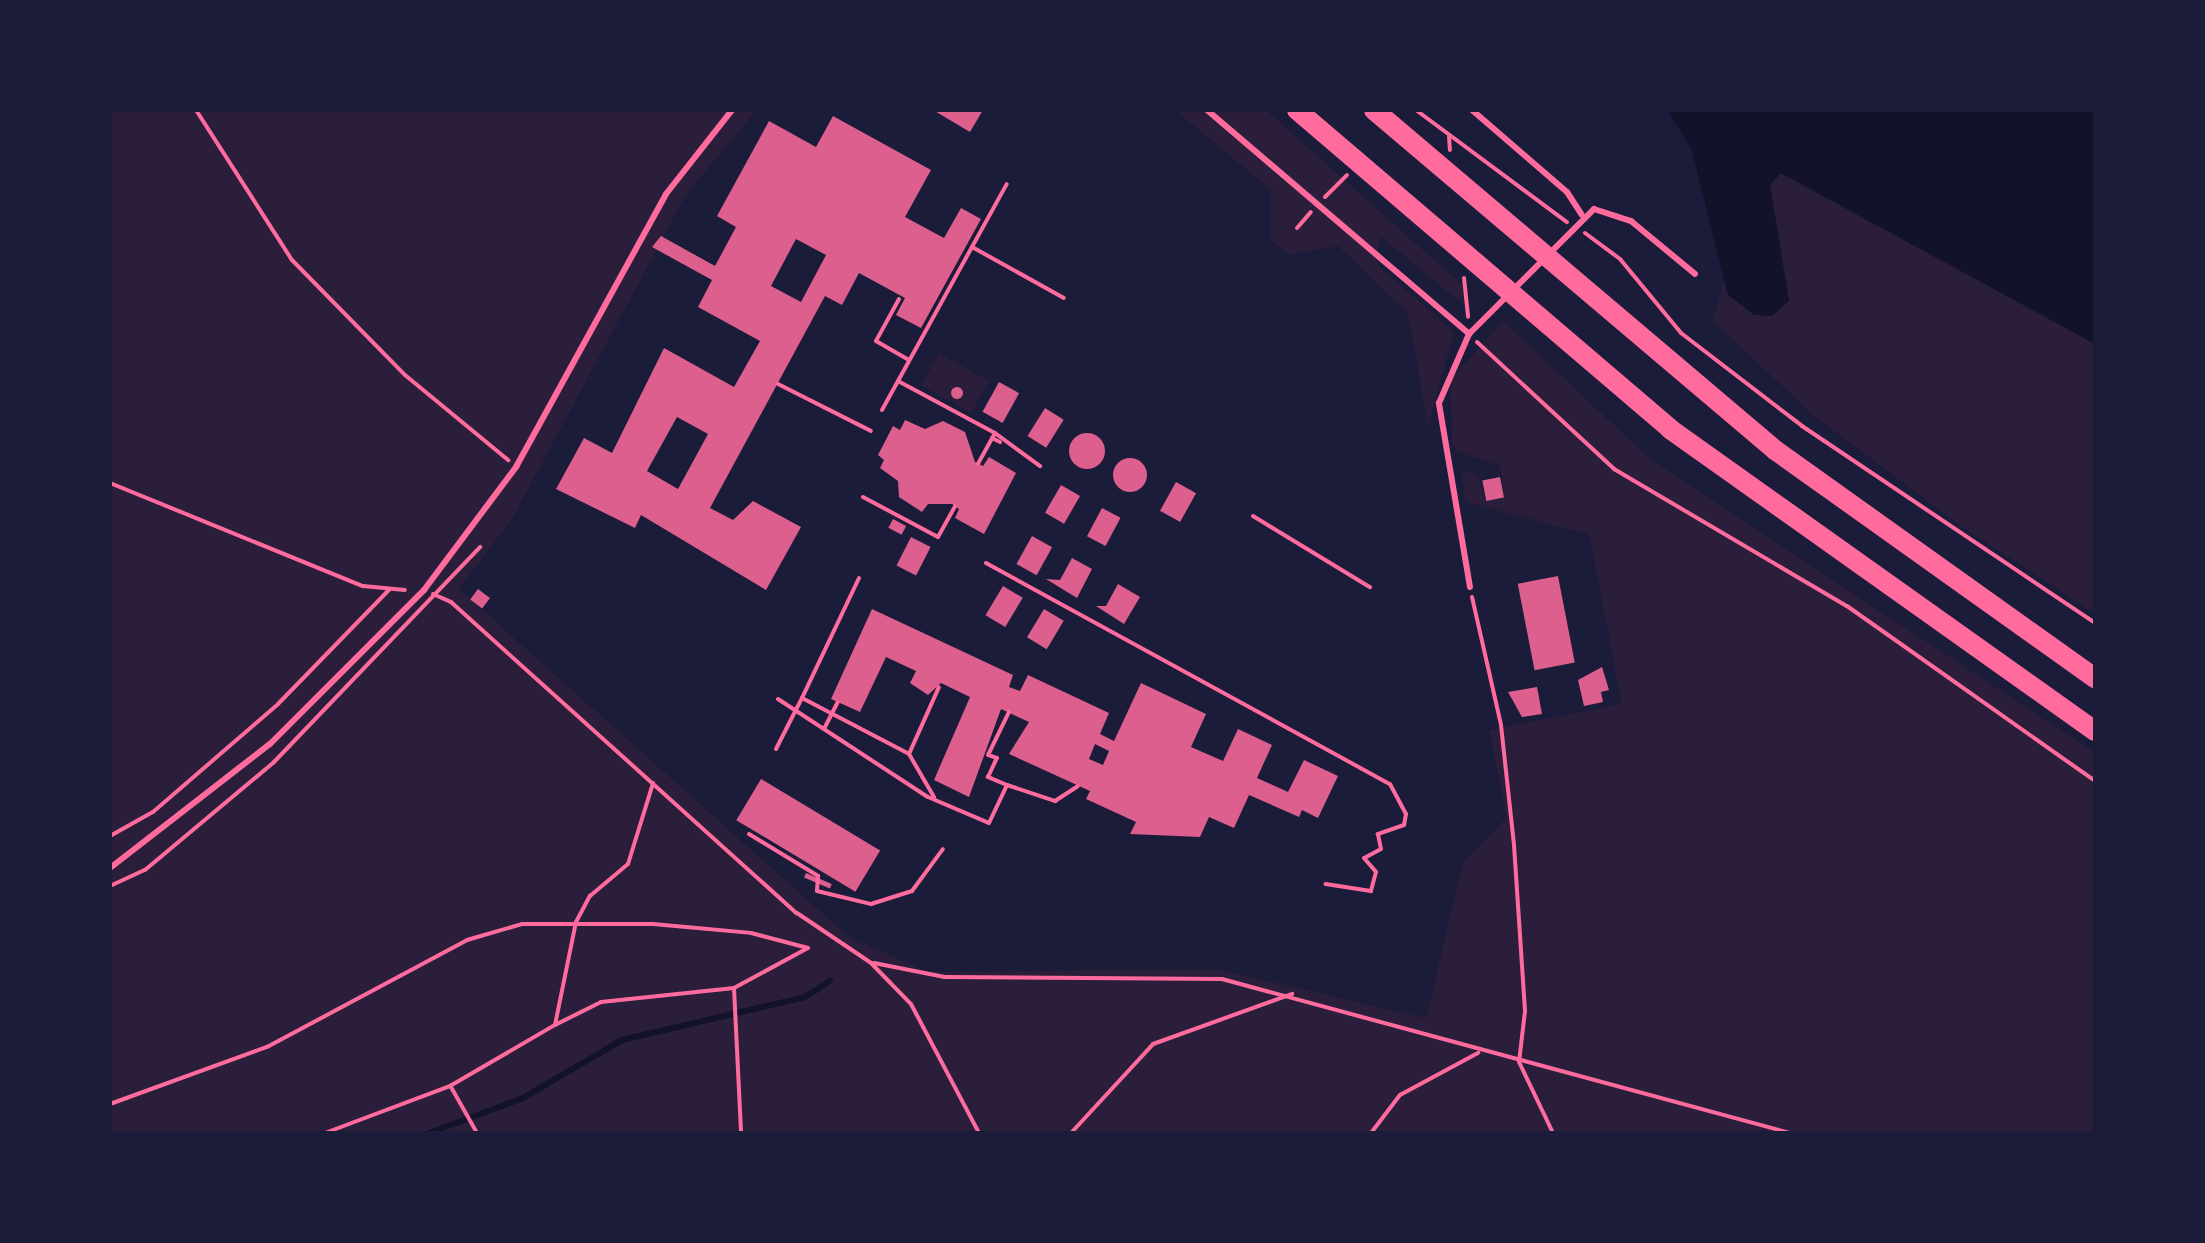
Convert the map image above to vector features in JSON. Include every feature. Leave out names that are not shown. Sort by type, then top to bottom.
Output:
[{"type":"highway","points":[[1297,110],[1530,316],[1810,533],[2095,731]]},
{"type":"highway","points":[[1374,110],[1564,276],[1775,450],[2095,678]]},
{"type":"lane","points":[[110,868],[270,744],[424,590],[516,467],[666,194],[732,110]]},
{"type":"lane","points":[[1207,110],[1469,334]]},
{"type":"lane","points":[[1472,110],[1567,192],[1582,215]]},
{"type":"lane","points":[[1470,587],[1439,403],[1469,334],[1582,215],[1616,212],[1695,274]]},
{"type":"path","points":[[196,110],[292,260],[405,375],[516,467]]},
{"type":"path","points":[[1416,110],[1620,259],[1681,333],[1790,417],[2095,623]]},
{"type":"path","points":[[882,410],[1007,184]]},
{"type":"path","points":[[972,247],[1064,298]]},
{"type":"path","points":[[899,299],[876,341],[909,360]]},
{"type":"path","points":[[1469,334],[1614,469],[1847,606],[2095,781]]},
{"type":"path","points":[[898,381],[1040,466]]},
{"type":"path","points":[[778,384],[871,431]]},
{"type":"path","points":[[993,436],[1000,442]]},
{"type":"path","points":[[978,464],[993,436]]},
{"type":"path","points":[[110,483],[363,586],[424,590],[451,602],[797,913],[871,963],[911,1004],[979,1133]]},
{"type":"path","points":[[863,497],[938,537],[955,506]]},
{"type":"path","points":[[1253,516],[1264,529],[1370,587]]},
{"type":"path","points":[[986,563],[1390,784],[1406,814],[1404,825],[1378,834],[1381,849],[1364,858],[1376,872],[1371,891],[1326,884]]},
{"type":"path","points":[[776,749],[859,578]]},
{"type":"path","points":[[1470,587],[1501,725],[1525,1011],[1519,1062],[1553,1133]]},
{"type":"path","points":[[110,836],[153,812],[278,704],[389,590]]},
{"type":"path","points":[[909,754],[939,687]]},
{"type":"path","points":[[802,698],[830,717],[909,754],[935,800]]},
{"type":"path","points":[[778,699],[935,800],[989,823],[1007,785]]},
{"type":"path","points":[[824,729],[838,702]]},
{"type":"path","points":[[1009,712],[988,755],[997,758],[988,777],[1055,801],[1078,786]]},
{"type":"path","points":[[555,1025],[576,922],[590,896],[628,864],[653,783]]},
{"type":"path","points":[[749,834],[818,876],[817,891],[871,904],[912,891],[943,849]]},
{"type":"path","points":[[110,1104],[267,1047],[467,940],[522,924],[576,922],[751,933],[808,948],[734,988],[601,1002],[450,1086],[325,1133]]},
{"type":"path","points":[[871,963],[945,977],[1222,979],[1386,1018],[1478,1053],[1734,1112],[1790,1133]]},
{"type":"path","points":[[734,988],[741,1131]]},
{"type":"path","points":[[1071,1133],[1153,1044],[1293,994]]},
{"type":"path","points":[[1371,1133],[1400,1095],[1478,1053]]},
{"type":"path","points":[[450,1086],[477,1133]]},
{"type":"path","points":[[734,1133],[775,1133]]},
{"type":"shaded area","points":[[110,110],[757,110],[687,193],[512,519],[459,589],[849,937],[929,972],[1217,969],[1426,1018],[1463,863],[1507,817],[1489,730],[1622,704],[1589,534],[1465,502],[1462,471],[1477,475],[1486,501],[1504,498],[1502,476],[1499,465],[1457,452],[1452,442],[1450,380],[1503,321],[1651,460],[2095,753],[2095,1133],[110,1133]]},
{"type":"shaded area","points":[[1175,110],[1266,110],[1462,285],[1464,305],[1380,236],[1377,265],[1454,332],[1428,426],[1408,313],[1338,246],[1289,255],[1271,240],[1271,190]]},
{"type":"shaded area","points":[[1667,110],[2095,110],[2095,344],[1781,173],[1770,185],[1789,301],[1772,316],[1754,315],[1728,295],[1692,150]]},
{"type":"shaded area","points":[[1780,173],[2095,344],[2095,613],[1961,526],[1813,415],[1713,321],[1724,282],[1728,295],[1789,301],[1770,184]]},
{"type":"shaded area","points":[[939,353],[989,381],[971,413],[921,385]]},
{"type":"building","points":[[933,110],[983,110],[970,132]]},
{"type":"building","points":[[833,116],[931,170],[905,217],[944,238],[961,208],[981,219],[921,328],[896,315],[905,298],[859,273],[842,305],[825,296],[710,508],[733,520],[753,501],[801,527],[766,590],[641,515],[635,528],[556,489],[584,438],[612,453],[664,348],[734,387],[760,341],[698,307],[712,280],[652,247],[661,236],[715,266],[736,227],[717,216],[769,121],[816,147]],"holes":[[[796,239],[826,255],[801,302],[771,286]],[[677,417],[708,434],[678,489],[647,471]]]},
{"type":"building","points":[[999,382],[1019,393],[1003,423],[983,412]]},
{"type":"building","points":[[957,387],[963,393],[957,399],[951,393]]},
{"type":"building","points":[[1045,408],[1064,420],[1046,448],[1028,436]]},
{"type":"building","points":[[905,420],[925,429],[943,421],[965,432],[975,462],[983,466],[989,457],[1016,473],[984,534],[955,518],[959,509],[952,504],[928,504],[922,512],[899,497],[898,481],[880,468],[884,460],[878,455],[893,426],[900,430]]},
{"type":"building","points":[[1087,433],[1100,438],[1105,451],[1100,464],[1087,469],[1074,464],[1069,451],[1074,438]]},
{"type":"building","points":[[1130,458],[1142,463],[1147,475],[1142,487],[1130,492],[1118,487],[1113,475],[1118,463]]},
{"type":"building","points":[[1500,477],[1504,498],[1486,501],[1482,480]]},
{"type":"building","points":[[1176,482],[1196,493],[1180,522],[1160,511]]},
{"type":"building","points":[[1061,485],[1080,496],[1064,524],[1045,513]]},
{"type":"building","points":[[1102,508],[1121,518],[1106,546],[1087,536]]},
{"type":"building","points":[[893,519],[906,526],[902,535],[888,528]]},
{"type":"building","points":[[1032,536],[1052,547],[1037,575],[1016,564]]},
{"type":"building","points":[[911,537],[931,547],[916,575],[896,566]]},
{"type":"building","points":[[1072,558],[1092,569],[1077,598],[1046,579],[1060,580]]},
{"type":"building","points":[[1558,576],[1575,662],[1535,670],[1518,584]]},
{"type":"building","points":[[1118,584],[1140,597],[1124,624],[1096,606],[1106,606]]},
{"type":"building","points":[[1003,586],[1023,598],[1005,627],[985,615]]},
{"type":"building","points":[[478,589],[490,598],[482,608],[470,599]]},
{"type":"building","points":[[872,609],[1013,675],[1009,687],[1020,691],[1028,675],[1109,713],[1100,734],[1114,741],[1141,683],[1206,714],[1191,747],[1223,761],[1238,729],[1272,745],[1257,778],[1288,792],[1304,760],[1338,776],[1318,818],[1302,810],[1299,817],[1249,795],[1234,828],[1209,817],[1200,837],[1130,834],[1136,822],[1086,799],[1090,791],[1009,754],[1029,722],[1001,709],[969,797],[934,780],[970,697],[941,683],[928,695],[910,683],[916,671],[886,657],[860,712],[831,699]],"holes":[[[1095,744],[1109,751],[1103,765],[1089,759]]]},
{"type":"building","points":[[1044,609],[1064,621],[1047,649],[1027,637]]},
{"type":"building","points":[[1602,667],[1609,690],[1601,692],[1603,702],[1584,706],[1578,680]]},
{"type":"building","points":[[1537,687],[1542,714],[1522,717],[1508,692]]},
{"type":"building","points":[[761,779],[880,851],[855,892],[736,820]]},
{"type":"building","points":[[806,873],[832,884],[830,889],[804,878]]},
{"type":"waterway","points":[[429,1133],[523,1098],[622,1040],[805,997],[830,981]]}]
